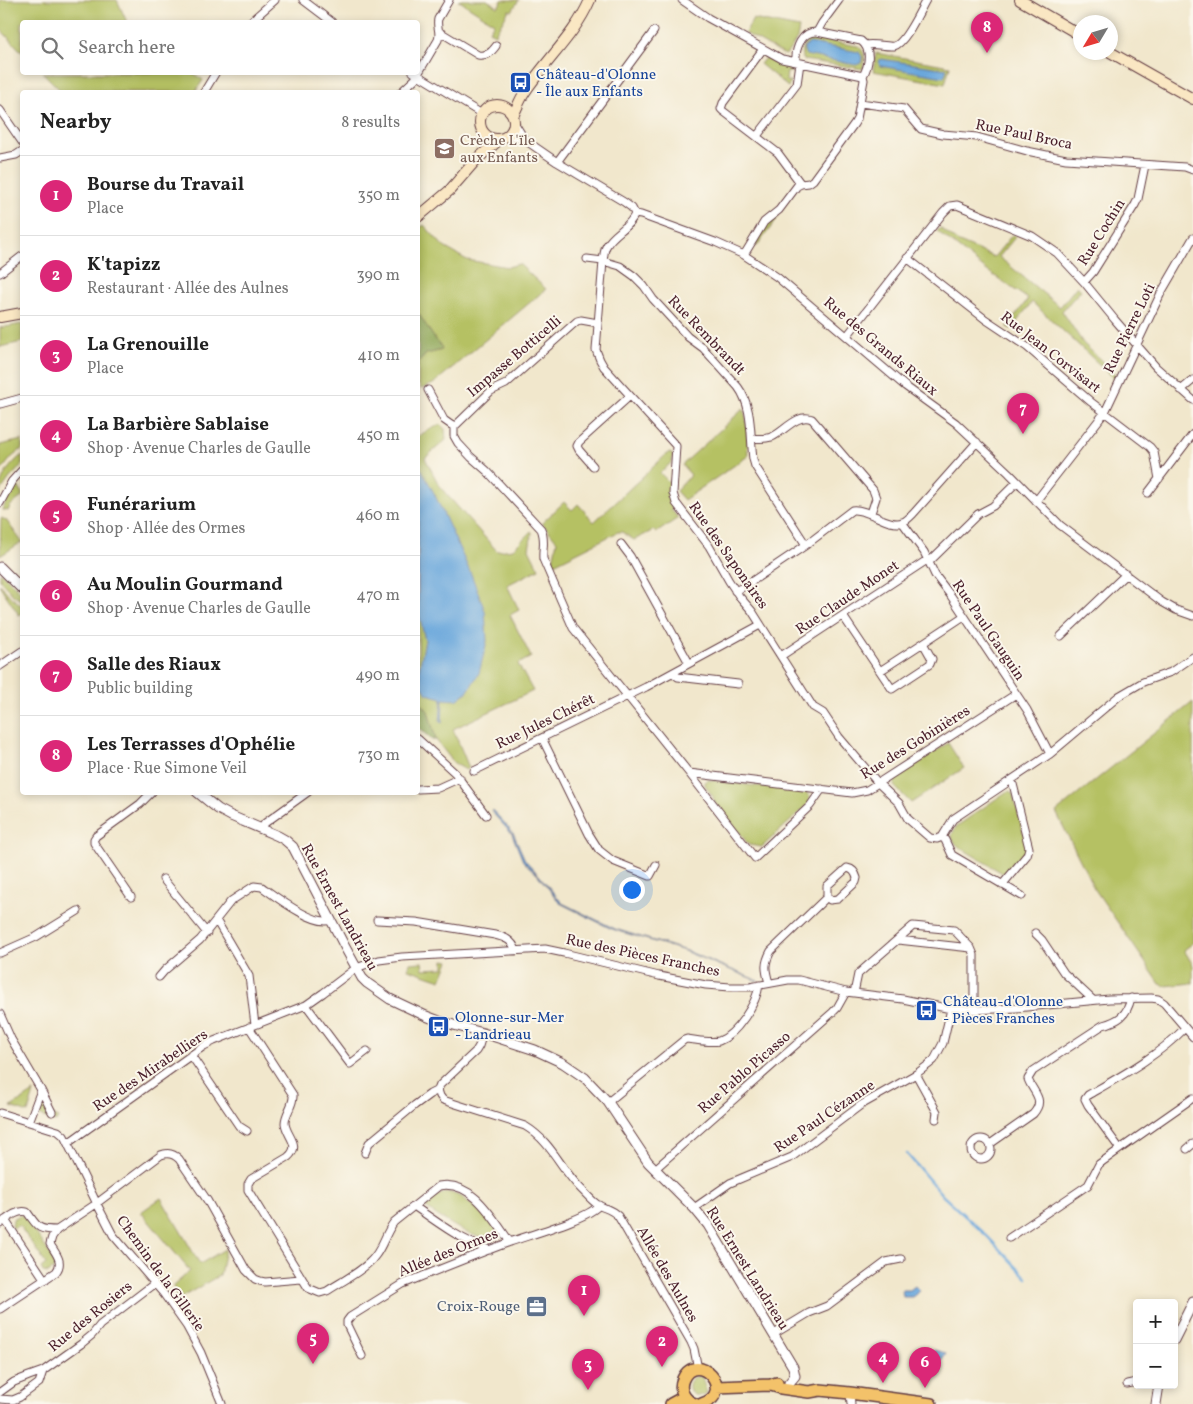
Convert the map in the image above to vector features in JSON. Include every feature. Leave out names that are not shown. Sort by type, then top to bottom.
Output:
[{"type":"main road","points":[[420,215],[445,194],[476,160],[511,132],[513,119],[524,93],[573,30],[590,0]]},
{"type":"main road","points":[[1020,0],[1073,31]]},
{"type":"main road","points":[[1118,57],[1193,99]]},
{"type":"main road","points":[[503,106],[524,93]]},
{"type":"main road","points":[[504,138],[489,138],[485,135],[480,123],[482,114],[489,107],[498,105],[507,108],[513,119]]},
{"type":"main road","points":[[476,160],[485,135]]},
{"type":"main road","points":[[0,317],[20,313]]},
{"type":"main road","points":[[695,1404],[684,1397],[681,1388],[683,1379],[689,1372],[698,1369],[711,1374],[716,1387],[714,1396],[702,1404]]},
{"type":"main road","points":[[716,1387],[789,1383],[815,1387],[851,1398],[931,1404]]},
{"type":"main road","points":[[771,1385],[809,1392],[820,1390]]},
{"type":"main road","points":[[671,1404],[684,1397]]},
{"type":"street","points":[[252,20],[275,0]]},
{"type":"street","points":[[303,0],[329,20]]},
{"type":"street","points":[[449,0],[438,19],[437,26],[440,32],[478,55],[488,54],[496,46]]},
{"type":"street","points":[[682,0],[708,18],[782,59],[863,76]]},
{"type":"street","points":[[817,32],[822,22],[839,0]]},
{"type":"street","points":[[866,45],[893,46],[901,42],[926,0]]},
{"type":"street","points":[[557,162],[654,31]]},
{"type":"street","points":[[420,68],[438,40],[440,32]]},
{"type":"street","points":[[744,256],[762,224],[780,210],[797,186],[813,180],[854,124],[860,102],[863,76],[866,71],[868,57],[866,45],[861,41],[810,32],[797,47],[798,82],[757,136]]},
{"type":"street","points":[[763,49],[722,106],[723,111],[778,153],[802,184]]},
{"type":"street","points":[[205,90],[214,75]]},
{"type":"street","points":[[404,90],[415,75]]},
{"type":"street","points":[[418,75],[482,114]]},
{"type":"street","name":"Rue Paul Broca","points":[[860,102],[904,109],[918,127],[926,130],[943,134],[977,137],[1048,156],[1193,170]]},
{"type":"street","points":[[0,110],[20,139]]},
{"type":"street","name":"Rue des Grands Riaux","points":[[513,119],[525,140],[557,162],[624,202],[632,208],[635,214],[641,214],[657,222],[716,242],[744,256],[780,279],[905,386],[956,423],[1060,525],[1162,602],[1176,610],[1193,616]]},
{"type":"street","name":"Rue des Grands Riaux","points":[[504,138],[525,140]]},
{"type":"street","points":[[0,158],[20,153]]},
{"type":"street","name":"Rue Cochin","points":[[1084,282],[1093,272],[1135,205],[1145,165]]},
{"type":"street","points":[[847,336],[942,213],[950,206],[957,205],[1039,241],[1056,253],[1084,282],[1156,367],[1193,400]]},
{"type":"street","name":"Rue des Saponaires","points":[[635,214],[632,221],[609,242],[605,250],[596,346],[600,360],[604,367],[676,446],[673,493],[679,508],[709,546],[735,591],[752,611],[813,707],[823,712],[839,737],[878,783],[899,803],[908,819],[930,838],[937,839],[942,837]]},
{"type":"street","name":"Rue Pierre Loti","points":[[1036,501],[1105,412],[1161,293],[1193,238]]},
{"type":"street","points":[[0,273],[20,258]]},
{"type":"street","name":"Rue Jean Corvisart","points":[[907,258],[986,319],[1027,347],[1153,449],[1159,479]]},
{"type":"street","name":"Rue Rembrandt","points":[[587,259],[620,266],[639,280],[653,299],[688,337],[703,348],[738,386],[748,407],[752,454],[755,466],[806,545]]},
{"type":"street","name":"Impasse Botticelli","points":[[454,427],[491,392],[506,384],[577,322],[581,320],[598,323]]},
{"type":"street","points":[[1181,390],[1193,380]]},
{"type":"street","points":[[428,390],[444,420],[454,427],[454,436],[458,443],[541,529],[544,541],[543,559],[560,594],[571,624],[755,858],[810,806],[822,789]]},
{"type":"street","points":[[593,466],[577,446],[630,396]]},
{"type":"street","points":[[0,404],[20,399]]},
{"type":"street","points":[[752,438],[770,438],[799,419],[812,419],[873,490],[876,498],[871,514]]},
{"type":"street","points":[[1148,493],[1193,434]]},
{"type":"street","points":[[735,591],[806,545],[852,510],[860,510],[896,523],[902,522],[913,514],[977,442]]},
{"type":"street","points":[[1,499],[20,472]]},
{"type":"street","name":"Rue Claude Monet","points":[[782,656],[928,561],[978,514],[993,506],[1017,482]]},
{"type":"street","name":"Rue Paul Gauguin","points":[[902,522],[924,552],[934,575],[951,596],[1031,716],[1050,754]]},
{"type":"street","points":[[620,544],[630,556],[690,663]]},
{"type":"street","points":[[0,567],[20,586]]},
{"type":"street","points":[[1062,636],[1126,574]]},
{"type":"street","points":[[843,616],[892,689],[930,664],[932,660],[923,643]]},
{"type":"street","points":[[880,672],[964,616]]},
{"type":"street","name":"Rue Jules Chérêt","points":[[474,770],[627,697],[760,625]]},
{"type":"street","points":[[0,666],[20,652]]},
{"type":"street","points":[[1022,896],[952,854],[942,837],[953,819],[1050,754],[1119,696],[1143,682],[1171,672],[1193,657]]},
{"type":"street","points":[[673,673],[678,677],[738,684]]},
{"type":"street","name":"Rue des Gobinières","points":[[689,773],[852,793],[867,790],[1016,694]]},
{"type":"street","points":[[542,738],[589,834],[599,850],[622,866],[650,876],[656,865]]},
{"type":"street","points":[[420,741],[460,778],[486,816]]},
{"type":"street","points":[[420,789],[438,788],[460,778]]},
{"type":"street","points":[[1002,885],[1027,855],[1029,848],[1012,780]]},
{"type":"street","points":[[130,897],[94,843],[94,839],[149,795]]},
{"type":"street","name":"Rue Ernest Landrieau","points":[[201,795],[218,809],[285,840],[294,847],[356,968],[367,983],[390,999],[438,1021],[535,1050],[563,1063],[585,1078],[608,1102],[643,1155],[694,1208],[712,1231],[793,1367],[795,1376],[789,1383]]},
{"type":"street","points":[[261,829],[265,823],[304,795]]},
{"type":"street","points":[[769,983],[766,960],[771,951],[827,897],[828,884],[844,869],[854,871],[857,878],[856,882],[838,899],[830,900],[827,897]]},
{"type":"street","points":[[163,879],[207,933]]},
{"type":"street","points":[[159,977],[207,933],[227,905],[250,888],[258,886],[308,916],[327,921],[331,920]]},
{"type":"street","points":[[0,953],[36,937],[78,911]]},
{"type":"street","points":[[216,920],[249,976],[252,1026],[294,1099],[288,1111],[285,1124],[294,1144],[292,1153],[251,1179],[248,1184],[248,1190],[308,1288],[320,1293],[369,1263],[375,1256],[390,1226],[439,1186],[448,1184],[455,1186],[472,1196],[487,1209],[510,1242]]},
{"type":"street","points":[[377,920],[416,922],[504,937],[512,942],[516,951]]},
{"type":"street","points":[[854,993],[858,974],[914,926],[954,930],[971,948],[974,954],[974,1010]]},
{"type":"street","points":[[1035,933],[1042,940],[1064,973],[1093,1000]]},
{"type":"street","points":[[898,940],[971,948]]},
{"type":"street","name":"Rue des Pièces Franches","points":[[356,968],[379,960],[402,956],[545,950],[564,952],[659,976],[706,985],[750,987],[799,980],[846,992],[951,1009],[974,1010],[1036,1007],[1093,1000],[1143,997],[1158,999],[1170,1009],[1193,1037]]},
{"type":"street","name":"Rue des Mirabelliers","points":[[68,1143],[191,1055],[214,1041],[306,1005],[356,968]]},
{"type":"street","points":[[608,1102],[684,1040],[713,1042],[722,1039],[740,1024],[754,1002],[759,985]]},
{"type":"street","name":"Rue Pablo Picasso","points":[[655,1168],[833,1012],[846,992]]},
{"type":"street","points":[[990,1144],[1036,1110],[1040,1101],[1028,1079],[1032,1071],[1103,1025],[1115,1022],[1126,1011],[1130,998]]},
{"type":"street","points":[[306,1005],[350,1064],[366,1051]]},
{"type":"street","name":"Rue Paul Cézanne","points":[[694,1208],[730,1183],[792,1156],[862,1105],[928,1065],[943,1043],[951,1009]]},
{"type":"street","points":[[0,1014],[11,1039],[52,1112]]},
{"type":"street","points":[[1120,1149],[1086,1102],[1086,1096],[1141,1063],[1185,1028]]},
{"type":"street","points":[[365,1153],[369,1144],[415,1105],[438,1090],[440,1085],[480,1046],[483,1033]]},
{"type":"street","points":[[191,1055],[239,1126],[247,1131]]},
{"type":"street","points":[[916,1074],[937,1112],[936,1119]]},
{"type":"street","points":[[0,1112],[29,1122],[41,1090]]},
{"type":"street","name":"Allée des Aulnes","points":[[438,1090],[443,1100],[525,1126],[534,1132],[548,1144],[561,1165],[580,1189],[599,1205],[610,1209],[622,1221],[691,1342],[698,1369]]},
{"type":"street","points":[[1009,1238],[1088,1185],[1099,1164],[1193,1098]]},
{"type":"street","name":"Chemin de la Gillerie","points":[[29,1122],[58,1131],[68,1143],[106,1223],[187,1327],[201,1353],[222,1404]]},
{"type":"street","points":[[0,1309],[45,1280],[59,1268],[58,1258],[50,1244],[57,1230],[97,1204],[166,1153],[176,1156],[179,1160],[207,1200],[246,1270],[255,1279],[265,1282],[301,1279]]},
{"type":"street","name":"Allée des Ormes","points":[[362,1356],[347,1325],[347,1321],[403,1284],[510,1242],[548,1230],[587,1214],[595,1210],[599,1205]]},
{"type":"street","points":[[414,1206],[444,1227],[470,1242],[490,1250]]},
{"type":"street","points":[[45,1280],[3,1222],[18,1212],[25,1211],[41,1229],[57,1230]]},
{"type":"street","points":[[774,1334],[809,1313],[827,1306],[886,1262],[901,1259]]},
{"type":"street","name":"Rue des Rosiers","points":[[0,1392],[14,1382],[43,1372],[81,1344],[100,1325],[154,1283]]},
{"type":"street","points":[[1178,1332],[1193,1302]]},
{"type":"street","name":"Rue des Rosiers","points":[[0,1399],[13,1400],[20,1397],[39,1383],[43,1372]]},
{"type":"street","points":[[1127,1384],[1133,1383]]},
{"type":"street","points":[[1156,1404],[1158,1389]]},
{"type":"green space","points":[[0,0],[117,0],[126,20],[20,20],[20,50],[0,29]]},
{"type":"green space","points":[[458,0],[487,0],[498,7],[502,0],[519,0],[512,11],[509,10],[495,34],[489,31],[494,23]]},
{"type":"green space","points":[[753,19],[799,28],[797,39],[786,55],[745,33]]},
{"type":"green space","points":[[810,38],[858,46],[864,54],[863,69],[804,60],[802,51]]},
{"type":"green space","points":[[876,53],[950,66],[945,84],[873,71]]},
{"type":"green space","points":[[766,57],[788,65],[793,71],[787,72],[786,81],[791,82],[788,87],[760,64]]},
{"type":"green space","points":[[45,75],[196,75],[203,80],[196,90],[60,90]]},
{"type":"green space","points":[[779,216],[757,246],[755,245],[767,225]]},
{"type":"green space","points":[[424,225],[444,247],[467,260],[508,267],[519,264],[546,289],[433,384],[421,389],[420,361],[426,354],[442,350],[420,316],[420,228]]},
{"type":"green space","points":[[940,228],[957,241],[994,257],[1012,235],[1016,236],[999,257],[1060,307],[1077,286],[1081,290],[1062,311],[1083,343],[1116,375],[1114,378],[1032,302],[1011,329],[1007,327],[1028,299],[986,270],[937,231]]},
{"type":"green space","points":[[420,316],[442,350],[426,354],[420,361]]},
{"type":"green space","points":[[20,324],[20,342],[0,347],[0,328]]},
{"type":"green space","points":[[743,409],[746,417],[748,456],[684,500],[676,491],[691,475],[682,465]]},
{"type":"green space","points":[[440,424],[445,429],[446,440],[425,458],[440,487],[497,551],[513,549],[531,531],[529,549],[539,569],[507,585],[519,610],[510,615],[531,657],[518,664],[533,691],[453,729],[469,768],[466,770],[454,763],[436,740],[428,711],[420,702],[420,435]]},
{"type":"green space","points":[[20,440],[20,451],[0,472],[0,445]]},
{"type":"green space","points":[[669,452],[673,455],[672,462],[660,473],[670,483],[669,497],[673,508],[671,509],[678,518],[656,533],[654,530],[634,540],[622,532],[618,532],[552,565],[557,541],[542,523],[564,502],[572,510],[578,504],[594,522]]},
{"type":"green space","points":[[20,457],[20,467],[0,492],[2,481],[14,462]]},
{"type":"green space","points":[[17,484],[20,489],[20,498],[10,506],[8,511],[3,510],[6,501]]},
{"type":"green space","points":[[1,518],[6,520],[20,539],[20,543],[0,556]]},
{"type":"green space","points":[[0,572],[20,591],[20,600],[13,595],[0,580]]},
{"type":"green space","points":[[0,584],[20,604],[20,614],[19,615]]},
{"type":"green space","points":[[420,702],[428,711],[436,740],[432,740],[420,729]]},
{"type":"green space","points":[[1193,702],[1193,943],[1184,950],[1193,965],[1193,983],[1165,986],[1160,984],[1094,888],[1056,812]]},
{"type":"green space","points":[[948,743],[964,768],[911,803],[894,786],[895,779]]},
{"type":"green space","points":[[708,780],[806,792],[810,797],[809,804],[762,847],[749,845],[715,803],[705,785],[705,782]]},
{"type":"green space","points":[[1010,791],[1013,794],[1027,846],[1024,854],[1004,874],[961,848],[953,841],[952,836],[957,826]]},
{"type":"green space","points":[[444,960],[449,961],[441,980],[408,969],[410,963],[422,962],[423,969],[444,968]]},
{"type":"green space","points":[[34,1092],[28,1113],[11,1107]]},
{"type":"green space","points":[[42,1102],[58,1118],[56,1122],[38,1115]]},
{"type":"green space","points":[[448,1192],[460,1196],[483,1212],[498,1231],[497,1238],[481,1238],[471,1234],[426,1208],[426,1201]]},
{"type":"green space","points":[[161,1198],[200,1264],[225,1249],[220,1275],[177,1300],[173,1286],[190,1271],[141,1212]]},
{"type":"green space","points":[[20,1215],[26,1218],[56,1263],[54,1269],[48,1273],[43,1272],[41,1268],[46,1264],[19,1225],[14,1228],[12,1226],[13,1219]]},
{"type":"green space","points":[[702,1377],[707,1393],[701,1396],[692,1393],[689,1386],[693,1378]]},
{"type":"water","points":[[810,43],[859,52],[862,57],[861,63],[856,65],[806,55],[804,47]]},
{"type":"water","points":[[881,59],[947,69],[944,77],[880,66],[878,61]]},
{"type":"water","points":[[420,467],[471,574],[485,611],[487,641],[479,673],[468,691],[457,700],[443,699],[442,723],[440,722],[442,698],[427,694],[422,686],[420,665],[425,640],[420,619]]},
{"type":"water","points":[[492,810],[514,835],[525,860],[538,874],[562,903],[615,929],[689,952],[758,981],[682,950],[612,929],[560,903],[538,875],[523,861],[512,834]]},
{"type":"water","points":[[915,1286],[920,1291],[912,1297],[903,1297],[902,1290],[910,1290]]},
{"type":"water","points":[[934,1350],[946,1353],[938,1366],[934,1366],[932,1361]]},
{"type":"waterway","points":[[907,1154],[943,1196],[985,1234],[1027,1278]]},
{"type":"place","name":"Les Terrasses d'Ophélie","points":[[987,53]]},
{"type":"place","name":"Château-d'Olonne - Île aux Enfants","points":[[520,83]]},
{"type":"place","name":"Crèche L'ïle aux Enfants","points":[[444,149]]},
{"type":"place","name":"Salle des Riaux","points":[[1023,434]]},
{"type":"place","name":"Château-d'Olonne - Pièces Franches","points":[[927,1010]]},
{"type":"place","name":"Olonne-sur-Mer - Landrieau","points":[[439,1026]]},
{"type":"place","name":"Croix-Rouge","points":[[536,1306]]},
{"type":"place","name":"Bourse du Travail","points":[[584,1316]]},
{"type":"place","name":"Funérarium","points":[[313,1364]]},
{"type":"place","name":"K'tapizz","points":[[662,1367]]},
{"type":"place","name":"La Barbière Sablaise","points":[[883,1383]]},
{"type":"place","name":"Au Moulin Gourmand","points":[[925,1388]]},
{"type":"place","name":"La Grenouille","points":[[588,1390]]}]
